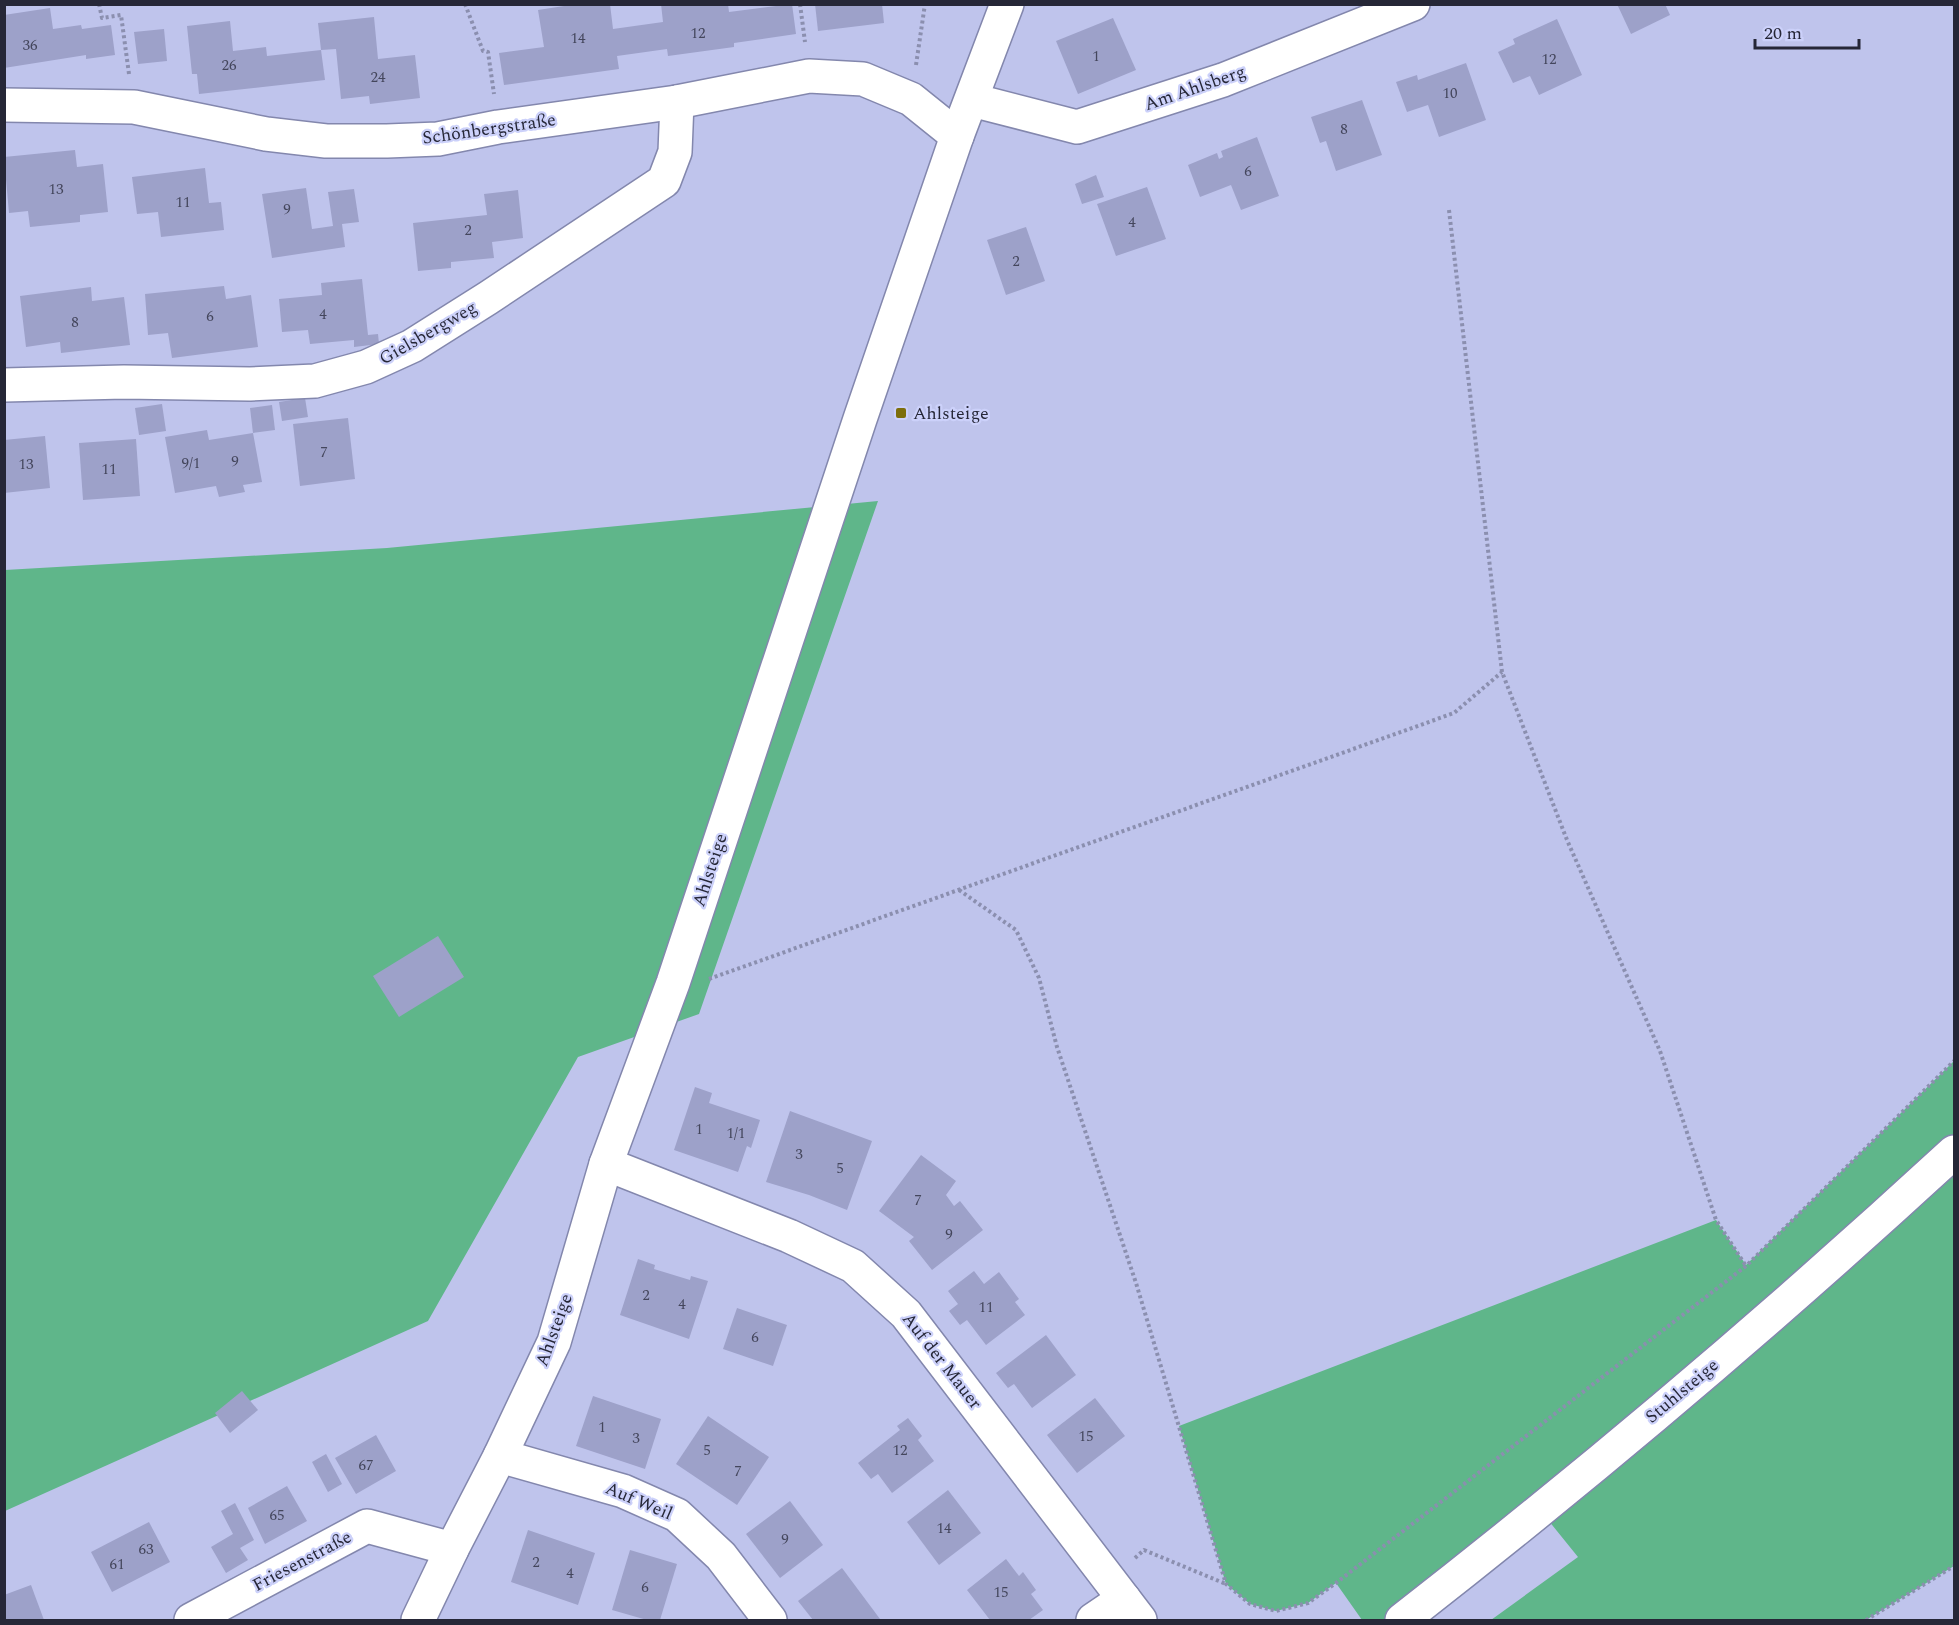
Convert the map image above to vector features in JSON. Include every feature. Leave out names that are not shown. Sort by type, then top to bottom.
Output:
[{"type":"street","name":"Ahlsteige","points":[[418,1620],[554,1342],[606,1164],[672,983],[860,419],[957,136],[1006,4]]},
{"type":"street","name":"Am Ahlsberg","points":[[972,100],[1077,127],[1224,80],[1413,4]]},
{"type":"street","name":"Schönbergstraße","points":[[4,105],[134,107],[267,134],[327,141],[438,139],[498,127],[677,102],[809,76],[863,79],[911,99],[957,136]]},
{"type":"street","name":"Gielsbergweg","points":[[4,385],[124,382],[249,384],[315,381],[366,367],[422,340],[664,181],[675,152],[677,102]]},
{"type":"street","name":"Stuhlsteige","points":[[1402,1620],[1460,1575],[1736,1346],[1954,1152]]},
{"type":"street","name":"Auf der Mauer","points":[[606,1164],[789,1236],[853,1266],[906,1314],[1132,1610]]},
{"type":"street","name":"Auf Weil","points":[[500,1456],[623,1491],[677,1515],[721,1556],[770,1620]]},
{"type":"street","name":"Friesenstraße","points":[[191,1620],[367,1526],[452,1549]]},
{"type":"street","points":[[1093,1620],[1132,1610]]},
{"type":"path","points":[[99,4],[102,18],[121,15],[134,107]]},
{"type":"path","points":[[465,4],[483,51],[488,52],[498,127]]},
{"type":"path","points":[[911,99],[925,4]]},
{"type":"path","points":[[1449,210],[1502,672],[1567,840],[1660,1051],[1716,1220],[1746,1266]]},
{"type":"path","points":[[672,983],[712,979],[1454,713],[1502,672]]},
{"type":"path","points":[[959,890],[1016,930],[1039,978],[1057,1047],[1136,1283],[1226,1584]]},
{"type":"path","points":[[1144,1551],[1226,1584],[1250,1604],[1276,1611],[1308,1603],[1746,1266],[1954,1061]]},
{"type":"path","points":[[1866,1620],[1954,1566]]},
{"type":"green space","points":[[878,501],[699,1014],[578,1057],[428,1321],[5,1511],[5,570],[387,548]]},
{"type":"green space","points":[[1954,1061],[1954,1566],[1866,1620],[1491,1620],[1578,1557],[1540,1510],[1402,1620],[1362,1620],[1336,1583],[1308,1603],[1276,1611],[1250,1604],[1226,1584],[1179,1426],[1716,1220],[1746,1265]]},
{"type":"building","points":[[577,4],[610,4],[613,29],[663,22],[661,4],[728,4],[729,12],[792,4],[796,34],[734,43],[734,47],[668,56],[667,49],[617,56],[619,69],[504,85],[499,53],[544,47],[538,10]]},
{"type":"building","points":[[815,4],[882,4],[884,23],[818,31]]},
{"type":"building","points":[[1617,4],[1665,4],[1670,15],[1631,34]]},
{"type":"building","points":[[50,8],[53,29],[81,25],[82,29],[111,25],[115,55],[86,59],[86,55],[4,68],[4,15]]},
{"type":"building","points":[[374,17],[378,59],[415,55],[420,98],[370,104],[369,96],[341,99],[336,49],[321,50],[318,23]]},
{"type":"building","points":[[1113,18],[1136,70],[1078,94],[1056,41]]},
{"type":"building","points":[[1557,19],[1582,75],[1539,95],[1530,76],[1513,83],[1498,52],[1515,44],[1513,39]]},
{"type":"building","points":[[230,21],[233,51],[266,47],[267,56],[321,50],[325,80],[199,94],[197,74],[192,74],[187,26]]},
{"type":"building","points":[[164,29],[167,61],[138,64],[134,32]]},
{"type":"building","points":[[1466,63],[1486,120],[1439,137],[1428,105],[1407,112],[1396,82],[1417,75],[1418,80]]},
{"type":"building","points":[[1362,100],[1382,155],[1336,171],[1326,141],[1320,143],[1311,117]]},
{"type":"building","points":[[1257,137],[1279,196],[1241,210],[1231,185],[1200,197],[1188,165],[1217,153],[1219,159],[1223,157],[1221,151]]},
{"type":"building","points":[[75,150],[77,167],[103,164],[108,212],[80,215],[80,222],[30,227],[28,211],[9,213],[4,157]]},
{"type":"building","points":[[205,168],[209,203],[221,202],[224,230],[161,237],[158,212],[137,214],[132,177]]},
{"type":"building","points":[[1096,175],[1104,197],[1082,204],[1075,184]]},
{"type":"building","points":[[1147,187],[1166,239],[1116,256],[1097,204]]},
{"type":"building","points":[[306,188],[312,229],[333,226],[328,192],[354,189],[359,222],[342,224],[345,247],[272,258],[262,194]]},
{"type":"building","points":[[518,190],[523,238],[492,242],[494,258],[451,262],[451,268],[418,271],[413,223],[487,215],[484,194]]},
{"type":"building","points":[[1026,227],[1045,281],[1006,295],[987,240]]},
{"type":"building","points":[[362,279],[368,335],[378,334],[379,344],[354,347],[354,340],[310,344],[308,330],[282,332],[279,299],[322,295],[321,283]]},
{"type":"building","points":[[224,286],[226,299],[251,295],[258,347],[172,358],[168,333],[148,335],[145,294]]},
{"type":"building","points":[[91,287],[92,301],[124,297],[130,345],[61,353],[60,342],[26,347],[20,296]]},
{"type":"building","points":[[305,398],[308,417],[282,421],[279,402]]},
{"type":"building","points":[[162,404],[166,431],[139,435],[135,408]]},
{"type":"building","points":[[272,405],[275,430],[253,433],[250,408]]},
{"type":"building","points":[[348,418],[355,479],[300,486],[293,424]]},
{"type":"building","points":[[207,430],[209,440],[253,433],[262,482],[243,485],[245,492],[219,497],[216,486],[175,493],[165,437]]},
{"type":"building","points":[[45,436],[50,488],[4,493],[4,440]]},
{"type":"building","points":[[136,439],[140,496],[83,500],[79,443]]},
{"type":"building","points":[[438,936],[464,977],[399,1017],[373,976]]},
{"type":"building","points":[[695,1087],[712,1093],[709,1103],[760,1120],[751,1148],[747,1146],[738,1172],[674,1150]]},
{"type":"building","points":[[790,1111],[872,1141],[847,1210],[766,1182]]},
{"type":"building","points":[[921,1155],[956,1181],[946,1195],[954,1206],[960,1201],[983,1230],[932,1270],[909,1241],[914,1237],[879,1211]]},
{"type":"building","points":[[638,1259],[655,1265],[654,1269],[690,1280],[691,1276],[708,1281],[689,1339],[620,1315]]},
{"type":"building","points":[[974,1271],[984,1284],[999,1272],[1019,1299],[1015,1302],[1025,1315],[986,1345],[967,1320],[960,1325],[949,1311],[958,1304],[948,1291]]},
{"type":"building","points":[[737,1308],[787,1325],[773,1366],[723,1349]]},
{"type":"building","points":[[1046,1335],[1076,1375],[1032,1408],[1014,1384],[1008,1388],[996,1373]]},
{"type":"building","points":[[242,1391],[258,1410],[230,1433],[215,1413]]},
{"type":"building","points":[[593,1396],[661,1419],[645,1469],[576,1446]]},
{"type":"building","points":[[1095,1398],[1125,1436],[1077,1473],[1047,1435]]},
{"type":"building","points":[[708,1416],[769,1457],[737,1505],[676,1464]]},
{"type":"building","points":[[908,1418],[922,1436],[918,1440],[934,1461],[892,1493],[878,1474],[871,1479],[858,1463],[900,1430],[897,1426]]},
{"type":"building","points":[[376,1435],[396,1471],[356,1494],[335,1458]]},
{"type":"building","points":[[326,1454],[342,1484],[328,1492],[312,1462]]},
{"type":"building","points":[[287,1486],[307,1521],[265,1544],[248,1508]]},
{"type":"building","points":[[948,1490],[981,1533],[939,1565],[907,1522]]},
{"type":"building","points":[[790,1501],[823,1545],[780,1578],[746,1534]]},
{"type":"building","points":[[235,1503],[254,1540],[240,1548],[248,1560],[226,1573],[211,1547],[233,1534],[221,1511]]},
{"type":"building","points":[[149,1522],[170,1562],[112,1592],[91,1552]]},
{"type":"building","points":[[528,1530],[595,1553],[578,1605],[511,1582]]},
{"type":"building","points":[[630,1550],[677,1564],[660,1620],[647,1620],[612,1610]]},
{"type":"building","points":[[1006,1559],[1019,1576],[1023,1572],[1036,1590],[1031,1594],[1043,1610],[1029,1620],[990,1620],[967,1590]]},
{"type":"building","points":[[842,1568],[880,1619],[813,1620],[798,1601]]},
{"type":"building","points":[[31,1585],[44,1620],[4,1620],[4,1595]]},
{"type":"place","name":"Ahlsteige","points":[[901,413]]}]
